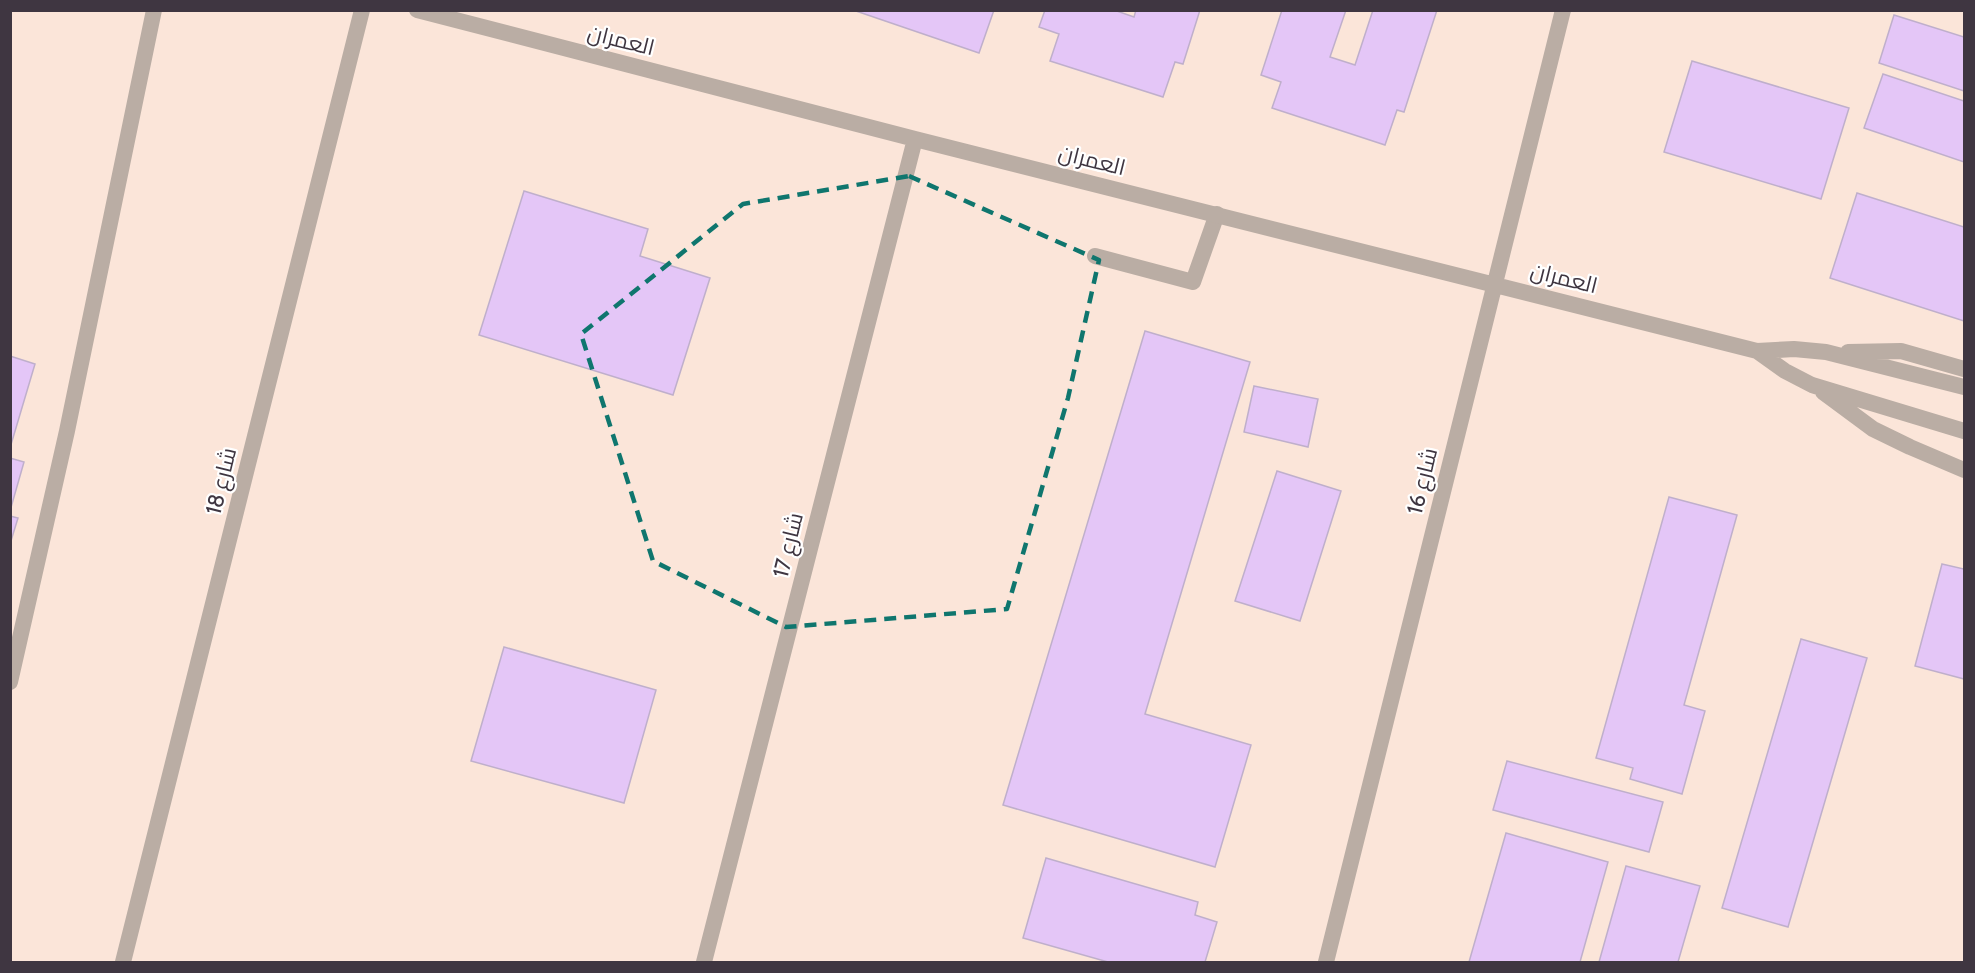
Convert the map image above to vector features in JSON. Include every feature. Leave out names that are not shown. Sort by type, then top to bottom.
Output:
[{"type":"street","points":[[10,682],[67,431],[154,10]]},
{"type":"street","name":"شارع 18","points":[[123,963],[362,10]]},
{"type":"street","name":"العمران","points":[[417,10],[915,139],[1757,351],[1794,349],[1826,352],[1965,387]]},
{"type":"street","name":"شارع 16","points":[[1326,963],[1563,10]]},
{"type":"street","name":"شارع 17","points":[[704,963],[915,139]]},
{"type":"street","points":[[1095,256],[1192,282],[1217,214]]},
{"type":"street","name":"العمران","points":[[1757,351],[1785,371],[1812,385],[1965,431]]},
{"type":"street","points":[[1826,352],[1901,351],[1965,369]]},
{"type":"street","points":[[1812,385],[1873,429],[1965,470]]},
{"type":"highlighted area","points":[[909,176],[1099,260],[1068,398],[1007,609],[786,627],[653,561],[581,334],[743,204]]},
{"type":"shaded area","points":[[11,11],[1964,11],[1964,962],[11,962]]},
{"type":"building","points":[[853,10],[994,10],[979,53]]},
{"type":"building","points":[[1045,10],[1114,10],[1134,17],[1136,10],[1200,10],[1183,64],[1175,62],[1163,97],[1050,61],[1059,34],[1039,27]]},
{"type":"building","points":[[1282,10],[1346,10],[1330,57],[1355,65],[1373,10],[1437,10],[1404,112],[1397,110],[1385,145],[1272,108],[1281,82],[1261,75]]},
{"type":"building","points":[[1894,15],[1964,37],[1964,91],[1879,63]]},
{"type":"building","points":[[1692,61],[1849,108],[1821,199],[1664,152]]},
{"type":"building","points":[[1883,74],[1964,101],[1964,162],[1864,128]]},
{"type":"building","points":[[524,191],[648,229],[640,256],[710,278],[673,395],[479,335]]},
{"type":"building","points":[[1857,193],[1964,227],[1964,321],[1830,278]]},
{"type":"building","points":[[1145,331],[1250,362],[1145,714],[1251,745],[1215,867],[1003,805]]},
{"type":"building","points":[[10,356],[35,364],[10,448]]},
{"type":"building","points":[[1254,386],[1318,399],[1308,447],[1244,432]]},
{"type":"building","points":[[10,458],[24,462],[10,511]]},
{"type":"building","points":[[1277,471],[1341,491],[1300,621],[1235,601]]},
{"type":"building","points":[[1669,497],[1737,515],[1684,705],[1705,711],[1682,794],[1630,779],[1633,768],[1596,758]]},
{"type":"building","points":[[10,516],[18,518],[10,544]]},
{"type":"building","points":[[1942,564],[1964,569],[1964,679],[1915,666]]},
{"type":"building","points":[[1801,639],[1867,658],[1788,927],[1722,908]]},
{"type":"building","points":[[504,647],[656,690],[624,803],[471,761]]},
{"type":"building","points":[[1507,761],[1663,802],[1649,852],[1493,810]]},
{"type":"building","points":[[1506,833],[1608,862],[1580,962],[1469,962]]},
{"type":"building","points":[[1046,858],[1198,902],[1195,915],[1217,922],[1205,962],[1108,962],[1023,938]]},
{"type":"building","points":[[1626,866],[1700,886],[1678,962],[1599,962]]}]
